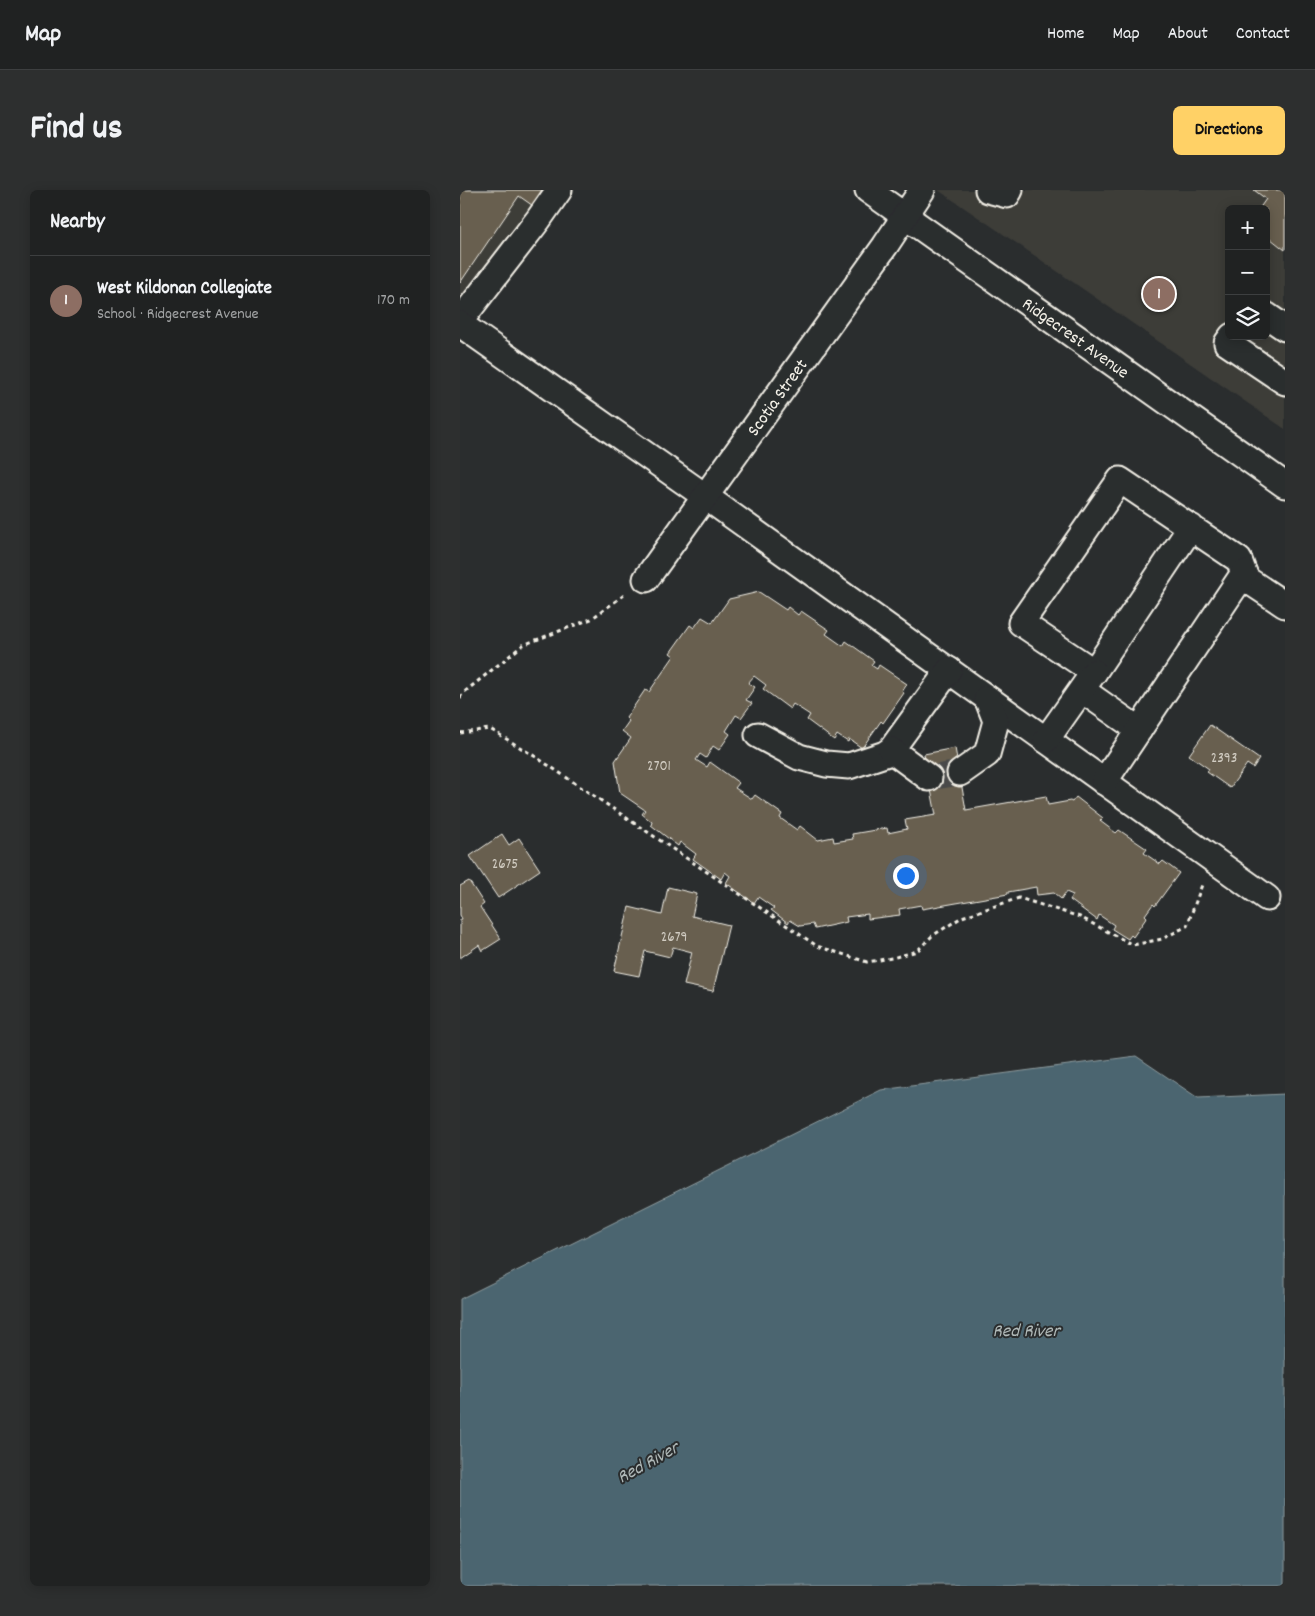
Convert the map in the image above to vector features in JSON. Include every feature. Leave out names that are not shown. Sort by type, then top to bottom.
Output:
[{"type":"street","points":[[559,190],[460,322],[1266,898]]},
{"type":"street","name":"Ridgecrest Avenue","points":[[868,190],[1285,485]]},
{"type":"street","name":"Scotia Street","points":[[646,579],[906,216],[922,190]]},
{"type":"street","points":[[988,190],[1007,194],[1010,190]]},
{"type":"street","points":[[1270,318],[1285,328]]},
{"type":"street","points":[[1229,340],[1227,343],[1285,382]]},
{"type":"street","points":[[1139,730],[1088,681],[1021,623],[1120,480],[1239,560],[1246,578],[1285,605]]},
{"type":"street","points":[[1046,740],[1088,681],[1191,527]]},
{"type":"street","points":[[1104,782],[1244,573]]},
{"type":"street","points":[[758,735],[799,757],[826,764],[849,766],[885,754],[891,750],[949,670]]},
{"type":"street","points":[[960,773],[987,754],[996,721],[987,698]]},
{"type":"street","points":[[891,750],[929,778]]},
{"type":"path","points":[[460,698],[462,694],[523,645],[591,619],[646,579]]},
{"type":"path","points":[[460,733],[490,729],[536,757],[817,946],[867,962],[917,952],[932,936],[962,917],[1019,898],[1080,918],[1132,945],[1162,939],[1187,926],[1204,880]]},
{"type":"shaded area","points":[[460,190],[566,190],[474,326],[460,316]]},
{"type":"shaded area","points":[[938,190],[1285,190],[1285,429],[1028,251]]},
{"type":"water","name":"Red River","points":[[1136,1056],[1198,1098],[1285,1094],[1285,1586],[460,1586],[460,1299],[881,1090]]},
{"type":"building","points":[[460,190],[548,190],[536,208],[519,196],[460,283]]},
{"type":"building","points":[[1254,190],[1285,190],[1285,250],[1270,238],[1270,205],[1262,205],[1266,199]]},
{"type":"building","points":[[759,592],[786,610],[788,607],[798,615],[801,611],[829,630],[826,634],[843,646],[846,641],[874,661],[871,665],[877,669],[879,665],[907,684],[902,692],[904,693],[883,723],[881,721],[862,748],[849,739],[848,742],[837,735],[834,740],[807,720],[810,715],[793,704],[790,709],[763,689],[766,685],[754,676],[748,683],[755,687],[746,700],[752,703],[741,718],[736,715],[726,731],[730,734],[719,750],[713,746],[706,758],[700,754],[696,760],[707,767],[710,762],[739,783],[735,788],[752,799],[755,795],[782,814],[780,818],[797,830],[800,826],[818,840],[833,837],[834,842],[853,839],[852,834],[887,828],[888,833],[907,829],[905,820],[936,815],[924,754],[955,748],[966,810],[1046,796],[1048,805],[1072,802],[1076,797],[1103,818],[1100,821],[1116,833],[1119,830],[1147,849],[1144,853],[1160,864],[1163,861],[1179,873],[1155,906],[1153,904],[1145,915],[1147,917],[1133,937],[1131,935],[1128,939],[1112,929],[1114,925],[1099,915],[1097,920],[1070,900],[1073,895],[1066,892],[1061,899],[1054,893],[1037,895],[1036,887],[1008,892],[1008,894],[922,909],[921,905],[899,909],[900,915],[868,919],[868,914],[846,917],[847,922],[815,929],[813,924],[800,926],[790,920],[788,923],[771,910],[774,908],[758,897],[754,903],[726,883],[730,876],[725,872],[721,879],[693,859],[696,854],[680,842],[678,846],[651,825],[652,822],[642,814],[645,810],[620,793],[615,761],[631,738],[622,731],[629,721],[626,718],[645,690],[649,692],[674,656],[670,653],[690,625],[694,628],[702,617],[712,623],[729,599]]},
{"type":"building","points":[[1210,725],[1259,759],[1253,768],[1247,764],[1230,788],[1207,772],[1209,769],[1189,755]]},
{"type":"building","points":[[502,834],[509,845],[519,838],[540,870],[498,898],[470,856]]},
{"type":"building","points":[[469,881],[484,904],[480,907],[501,939],[482,951],[479,945],[460,958],[460,920],[462,919],[460,915],[460,886]]},
{"type":"building","points":[[668,887],[697,894],[692,916],[729,925],[713,991],[684,985],[692,952],[673,947],[670,957],[645,951],[639,976],[614,971],[629,907],[662,915]]},
{"type":"tunnel","points":[[929,778],[960,773]]},
{"type":"place","name":"West Kildonan Collegiate","points":[[1159,294]]}]
